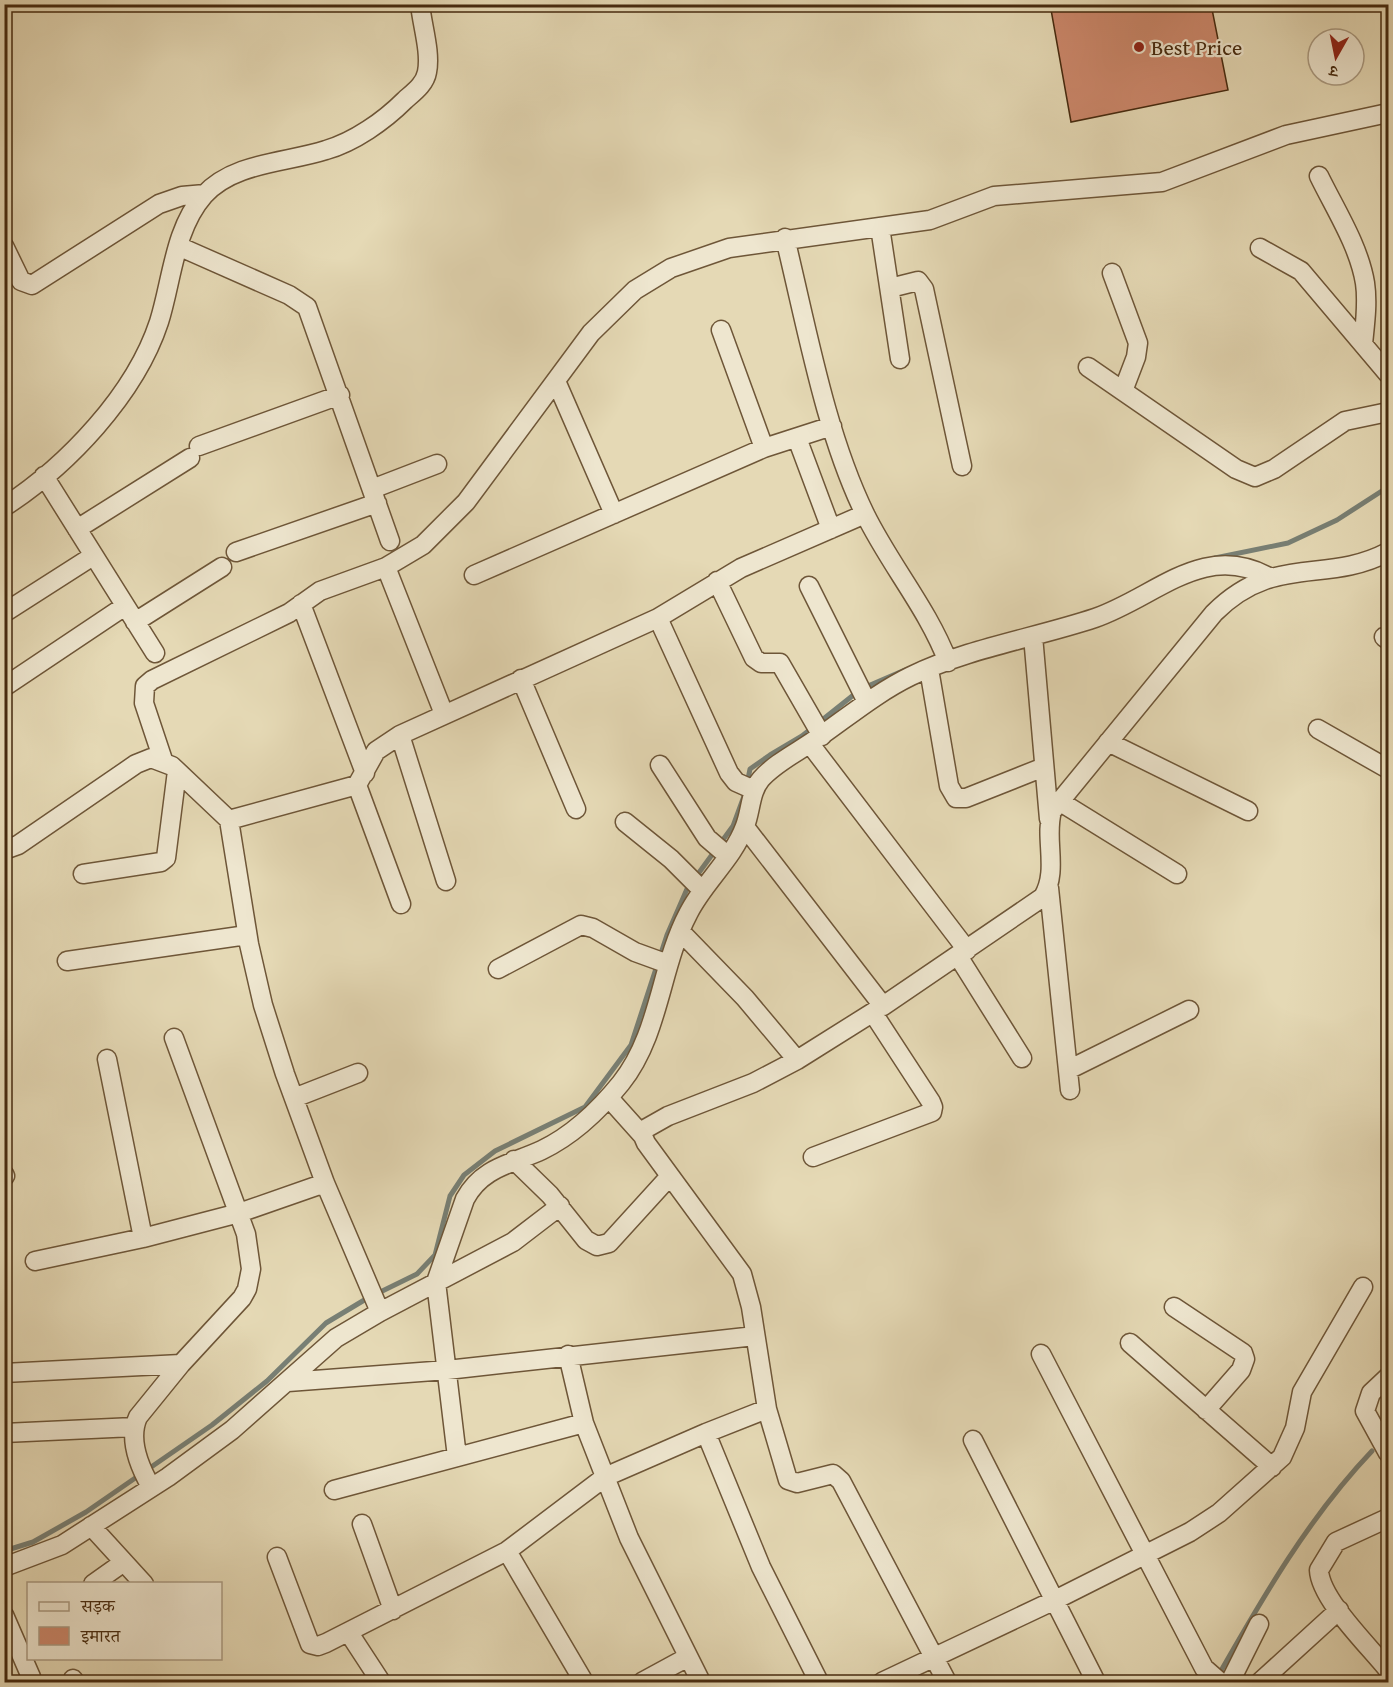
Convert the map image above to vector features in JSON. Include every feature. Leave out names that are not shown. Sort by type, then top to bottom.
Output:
[{"type":"street","points":[[4,507],[44,476],[96,426],[131,377],[149,347],[158,323],[178,246],[191,213],[205,194],[226,179],[248,169],[346,143],[396,110],[426,78],[428,68],[420,4]]},
{"type":"street","points":[[83,874],[161,862],[166,858],[170,765],[144,703],[145,686],[152,680],[279,618],[320,591],[386,567],[423,545],[451,518],[580,347],[613,310],[652,279],[698,257],[785,238],[930,220],[994,196],[1162,182],[1286,135],[1389,113]]},
{"type":"street","points":[[1319,176],[1355,252],[1365,281],[1366,307],[1363,344]]},
{"type":"street","points":[[4,246],[21,281],[32,285],[159,204],[182,196],[205,194]]},
{"type":"street","points":[[880,227],[900,359]]},
{"type":"street","points":[[785,238],[832,426],[865,514],[945,656]]},
{"type":"street","points":[[178,246],[289,295],[308,307],[390,541]]},
{"type":"street","points":[[1260,248],[1301,271],[1389,374]]},
{"type":"street","points":[[1112,273],[1138,343],[1136,357],[1123,391]]},
{"type":"street","points":[[890,288],[918,281],[924,289],[962,466]]},
{"type":"street","points":[[720,330],[764,448]]},
{"type":"street","points":[[1088,367],[1236,469],[1255,477],[1274,469],[1345,421],[1389,412]]},
{"type":"street","points":[[556,381],[614,514]]},
{"type":"street","points":[[77,529],[194,452],[340,395]]},
{"type":"street","points":[[474,575],[764,448],[832,426]]},
{"type":"street","points":[[797,438],[831,529]]},
{"type":"street","points":[[236,552],[375,496],[437,464]]},
{"type":"street","points":[[44,476],[155,653]]},
{"type":"street","points":[[229,820],[361,779],[376,751],[400,735],[658,618],[717,581],[865,514]]},
{"type":"street","points":[[1049,821],[1059,801],[1214,613],[1240,589],[1269,578],[1355,565],[1389,552]]},
{"type":"street","points":[[4,614],[93,556]]},
{"type":"street","points":[[457,1457],[436,1282],[471,1187],[493,1169],[542,1149],[570,1132],[609,1098],[629,1071],[643,1046],[660,962],[680,931],[696,883],[721,851],[745,827],[749,788],[863,694],[928,669],[945,656],[1033,636],[1112,611],[1188,573],[1212,565],[1240,565],[1269,578]]},
{"type":"street","points":[[4,687],[130,614],[222,567]]},
{"type":"street","points":[[386,567],[444,714]]},
{"type":"street","points":[[717,581],[757,662],[780,663],[816,733],[962,953],[1022,1058]]},
{"type":"street","points":[[809,586],[863,694]]},
{"type":"street","points":[[301,604],[401,904]]},
{"type":"street","points":[[658,618],[729,773],[749,788]]},
{"type":"street","points":[[1033,636],[1049,821],[1051,875],[1049,888],[1070,1090]]},
{"type":"street","points":[[928,669],[949,786],[956,798],[966,798],[1044,767]]},
{"type":"street","points":[[520,680],[576,809]]},
{"type":"street","points":[[1318,729],[1389,769]]},
{"type":"street","points":[[400,735],[446,880]]},
{"type":"street","points":[[1108,742],[1248,811]]},
{"type":"street","points":[[4,850],[18,845],[135,764],[151,758],[170,765],[229,820],[247,935],[263,1005],[325,1183],[378,1309]]},
{"type":"street","points":[[660,765],[721,851]]},
{"type":"street","points":[[1059,801],[1177,874]]},
{"type":"street","points":[[625,822],[696,883]]},
{"type":"street","points":[[745,827],[878,1009],[933,1107],[932,1112],[813,1157]]},
{"type":"street","points":[[643,1136],[645,1129],[652,1124],[753,1083],[797,1060],[878,1009],[1036,903],[1049,888]]},
{"type":"street","points":[[498,969],[581,925],[593,928],[660,962]]},
{"type":"street","points":[[680,931],[745,998],[797,1060]]},
{"type":"street","points":[[67,961],[247,935]]},
{"type":"street","points":[[1068,1070],[1189,1010]]},
{"type":"street","points":[[146,1477],[133,1435],[138,1417],[247,1289],[251,1269],[250,1254],[239,1213],[174,1038]]},
{"type":"street","points":[[107,1059],[143,1238]]},
{"type":"street","points":[[294,1098],[358,1073]]},
{"type":"street","points":[[609,1098],[643,1136],[742,1274],[747,1288],[767,1409],[788,1480],[797,1483],[833,1474],[841,1481],[947,1683]]},
{"type":"street","points":[[514,1160],[560,1206],[591,1245],[603,1246],[670,1176]]},
{"type":"street","points":[[35,1261],[143,1238],[239,1213],[325,1183]]},
{"type":"street","points":[[4,1566],[48,1552],[91,1526],[146,1477],[232,1430],[336,1338],[378,1309],[522,1237],[560,1206]]},
{"type":"street","points":[[882,1683],[1055,1600],[1206,1522],[1282,1457],[1292,1439],[1302,1392],[1363,1287]]},
{"type":"street","points":[[1174,1307],[1243,1353],[1245,1359],[1241,1370],[1206,1410]]},
{"type":"street","points":[[288,1382],[447,1370],[568,1354],[755,1336]]},
{"type":"street","points":[[1130,1343],[1272,1467]]},
{"type":"street","points":[[568,1354],[584,1423],[629,1538],[701,1683]]},
{"type":"street","points":[[1041,1354],[1147,1554],[1204,1668],[1221,1681],[1259,1624]]},
{"type":"street","points":[[4,1373],[181,1364]]},
{"type":"street","points":[[1384,1447],[1365,1411],[1371,1393],[1389,1377]]},
{"type":"street","points":[[277,1557],[310,1644],[318,1646],[349,1633],[507,1551],[605,1477],[767,1409]]},
{"type":"street","points":[[334,1490],[584,1423]]},
{"type":"street","points":[[4,1433],[134,1427]]},
{"type":"street","points":[[706,1433],[761,1567],[819,1683]]},
{"type":"street","points":[[973,1440],[1096,1683]]},
{"type":"street","points":[[1389,1518],[1336,1542],[1322,1562],[1320,1577],[1339,1610],[1389,1670]]},
{"type":"street","points":[[362,1524],[393,1610]]},
{"type":"street","points":[[91,1526],[142,1582]]},
{"type":"street","points":[[507,1551],[584,1683]]},
{"type":"street","points":[[96,1582],[124,1562]]},
{"type":"street","points":[[1260,1683],[1339,1610]]},
{"type":"street","points":[[4,1616],[32,1677]]},
{"type":"street","points":[[349,1633],[381,1683]]},
{"type":"street","points":[[642,1683],[688,1658]]},
{"type":"building","name":"Best Price","points":[[1050,4],[1211,4],[1228,90],[1071,122]]},
{"type":"waterway","points":[[1215,558],[1288,543],[1337,520],[1388,487]]},
{"type":"waterway","points":[[747,784],[750,769],[802,736],[861,689],[905,670]]},
{"type":"waterway","points":[[4,1551],[33,1542],[86,1512],[212,1425],[267,1381],[326,1323],[366,1299],[417,1274],[435,1255],[450,1196],[464,1175],[495,1151],[585,1107],[631,1045],[667,935],[687,889],[733,826],[744,796]]},
{"type":"waterway","points":[[1218,1676],[1270,1587],[1307,1530],[1349,1476],[1372,1451]]},
{"type":"place","name":"Best Price","points":[[1139,47]]}]
